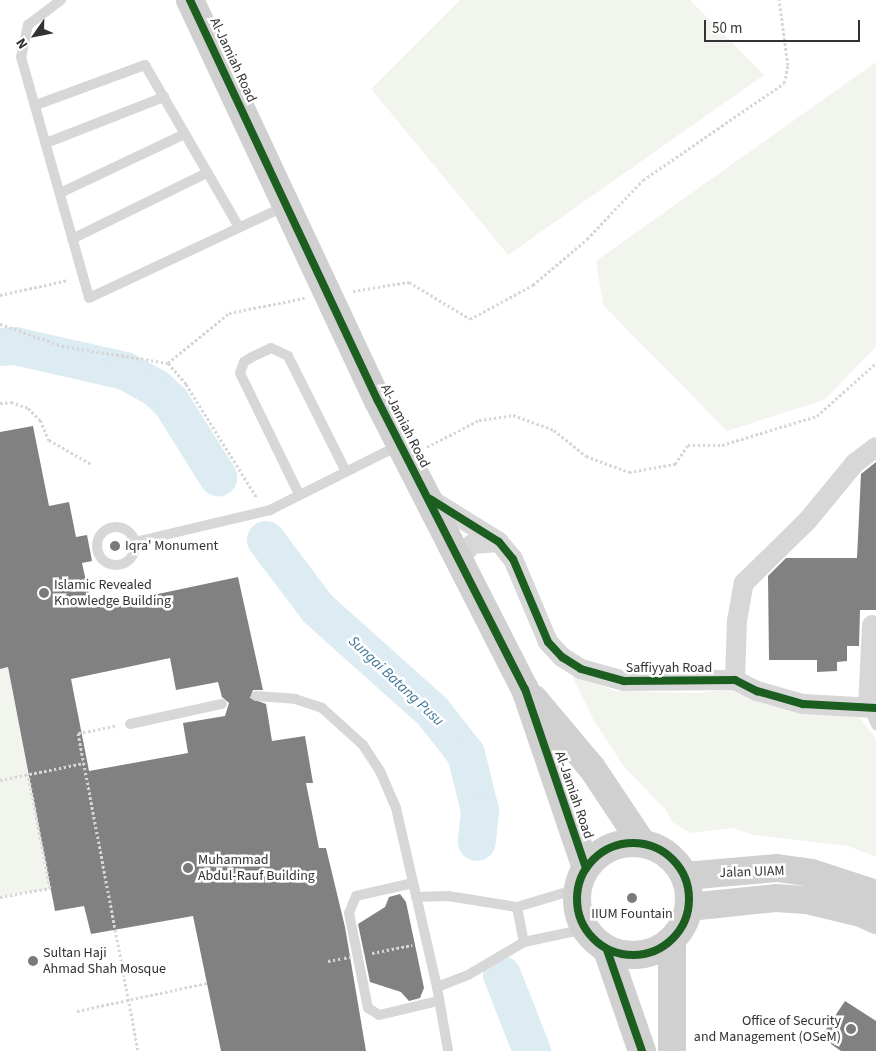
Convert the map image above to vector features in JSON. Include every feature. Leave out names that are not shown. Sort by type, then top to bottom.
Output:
[{"type":"street","name":"Al-Jamiah Road","points":[[190,0],[404,451],[525,689],[581,878],[576,903],[585,929],[607,950],[642,1051]]},
{"type":"street","points":[[735,680],[737,621],[744,583],[808,520],[855,463],[876,448]]},
{"type":"street","name":"Saffiyyah Road","points":[[426,496],[498,542],[513,559],[538,623],[562,658],[581,669],[624,681],[735,680],[756,691],[803,704],[873,713],[872,625]]},
{"type":"street","points":[[460,558],[472,544],[498,542]]},
{"type":"street","name":"Al-Jamiah Road","points":[[525,689],[592,768],[642,843],[672,858],[685,876]]},
{"type":"street","name":"Al-Jamiah Road","points":[[581,878],[610,847],[642,843]]},
{"type":"street","name":"Jalan UIAM","points":[[685,876],[777,868],[821,876],[876,894]]},
{"type":"street","points":[[607,950],[641,956],[672,941],[684,926],[689,907],[685,876]]},
{"type":"street","name":"Jalan UIAM","points":[[689,907],[776,898],[806,900],[861,913],[876,920]]},
{"type":"street","points":[[672,941],[672,1051]]},
{"type":"lane","points":[[61,0],[28,25],[22,39],[21,57],[89,298],[287,205]]},
{"type":"lane","points":[[36,105],[145,65],[239,227]]},
{"type":"lane","points":[[46,143],[164,97]]},
{"type":"lane","points":[[60,193],[186,134]]},
{"type":"lane","points":[[72,239],[208,173]]},
{"type":"lane","points":[[298,492],[240,373],[244,362],[252,356],[271,348],[288,356],[345,470]]},
{"type":"lane","points":[[135,542],[265,510],[345,470],[404,451]]},
{"type":"lane","points":[[256,696],[295,699],[322,708],[363,744],[396,808],[437,987],[448,1051]]},
{"type":"lane","points":[[130,724],[222,704]]},
{"type":"lane","points":[[416,897],[448,896],[517,907],[581,878]]},
{"type":"lane","points":[[413,883],[356,896],[349,913],[368,1008],[379,1015],[438,1001]]},
{"type":"lane","points":[[517,907],[524,942]]},
{"type":"lane","points":[[437,987],[468,975],[524,942],[585,929]]},
{"type":"path","points":[[344,292],[410,282],[470,319],[533,285],[587,239],[643,180],[784,82],[788,65],[779,0]]},
{"type":"path","points":[[0,295],[83,277]]},
{"type":"path","points":[[168,363],[228,313],[306,298]]},
{"type":"path","points":[[0,324],[62,346],[168,363],[190,391],[265,510]]},
{"type":"path","points":[[404,451],[479,420],[513,415],[554,430],[586,456],[628,472],[675,464],[688,445],[722,445],[817,416],[876,363]]},
{"type":"path","points":[[0,403],[11,402],[28,408],[40,420],[49,440],[92,464]]},
{"type":"path","points":[[130,724],[78,733],[138,1051]]},
{"type":"path","points":[[0,780],[84,763]]},
{"type":"path","points":[[0,898],[50,888],[28,774]]},
{"type":"path","points":[[328,961],[427,942]]},
{"type":"path","points":[[77,1011],[207,983]]},
{"type":"shaded area","points":[[460,0],[690,0],[764,75],[508,255],[371,89]]},
{"type":"shaded area","points":[[876,62],[876,347],[824,400],[727,431],[603,305],[596,261]]},
{"type":"shaded area","points":[[8,667],[50,888],[0,897],[0,669]]},
{"type":"shaded area","points":[[572,675],[616,691],[700,693],[732,688],[858,715],[876,739],[876,857],[848,846],[754,835],[733,828],[691,833],[672,822],[665,809],[625,768],[594,721]]},
{"type":"building","name":"Muhammad Abdul-Rauf Building","points":[[33,426],[49,506],[69,502],[76,537],[87,535],[92,561],[82,563],[92,608],[238,577],[263,690],[253,690],[250,698],[266,704],[272,741],[305,736],[313,783],[306,783],[319,848],[326,848],[345,927],[366,1051],[221,1051],[193,916],[91,934],[84,906],[55,911],[8,667],[0,669],[0,432]],"holes":[[[170,658],[176,690],[218,682],[222,697],[229,703],[225,716],[183,723],[188,753],[89,771],[71,679]]]},
{"type":"building","points":[[876,462],[876,610],[860,610],[859,646],[847,646],[847,661],[837,662],[837,671],[817,672],[817,660],[769,660],[768,576],[786,558],[857,558],[861,474]]},
{"type":"building","points":[[400,894],[406,902],[424,988],[420,998],[409,1001],[401,992],[370,982],[358,924],[385,907],[389,897]]},
{"type":"building","name":"Office of Security and Management (OSeM)","points":[[845,1001],[876,1021],[876,1051],[841,1051],[821,1037]]},
{"type":"waterway","name":"Sungai Batang Pusu","points":[[0,347],[15,346],[125,371],[156,388],[171,402],[218,477]]},
{"type":"waterway","name":"Sungai Batang Pusu","points":[[266,540],[318,609],[433,712],[466,754],[480,811],[477,842]]},
{"type":"waterway","name":"Sungai Batang Pusu","points":[[502,975],[532,1051]]},
{"type":"cycle path","points":[[190,0],[378,401],[525,689],[586,868]]},
{"type":"cycle path","points":[[430,499],[499,542],[513,559],[548,642],[562,657],[581,669],[624,681],[735,680],[757,691],[803,704],[876,708]]},
{"type":"cycle path","points":[[633,843],[655,847],[673,859],[685,877],[689,899],[685,921],[673,939],[655,951],[633,955],[611,951],[593,939],[581,921],[577,899],[581,877],[593,859],[611,847],[633,843]]},
{"type":"cycle path","points":[[607,950],[642,1051]]},
{"type":"place","name":"Iqra' Monument","points":[[115,546]]},
{"type":"place","name":"Islamic Revealed Knowledge Building","points":[[44,593]]},
{"type":"place","name":"Muhammad Abdul-Rauf Building","points":[[188,868]]},
{"type":"place","name":"IIUM Fountain","points":[[632,898]]},
{"type":"place","name":"Sultan Haji Ahmad Shah Mosque","points":[[33,961]]},
{"type":"place","name":"Office of Security and Management (OSeM)","points":[[851,1029]]}]
